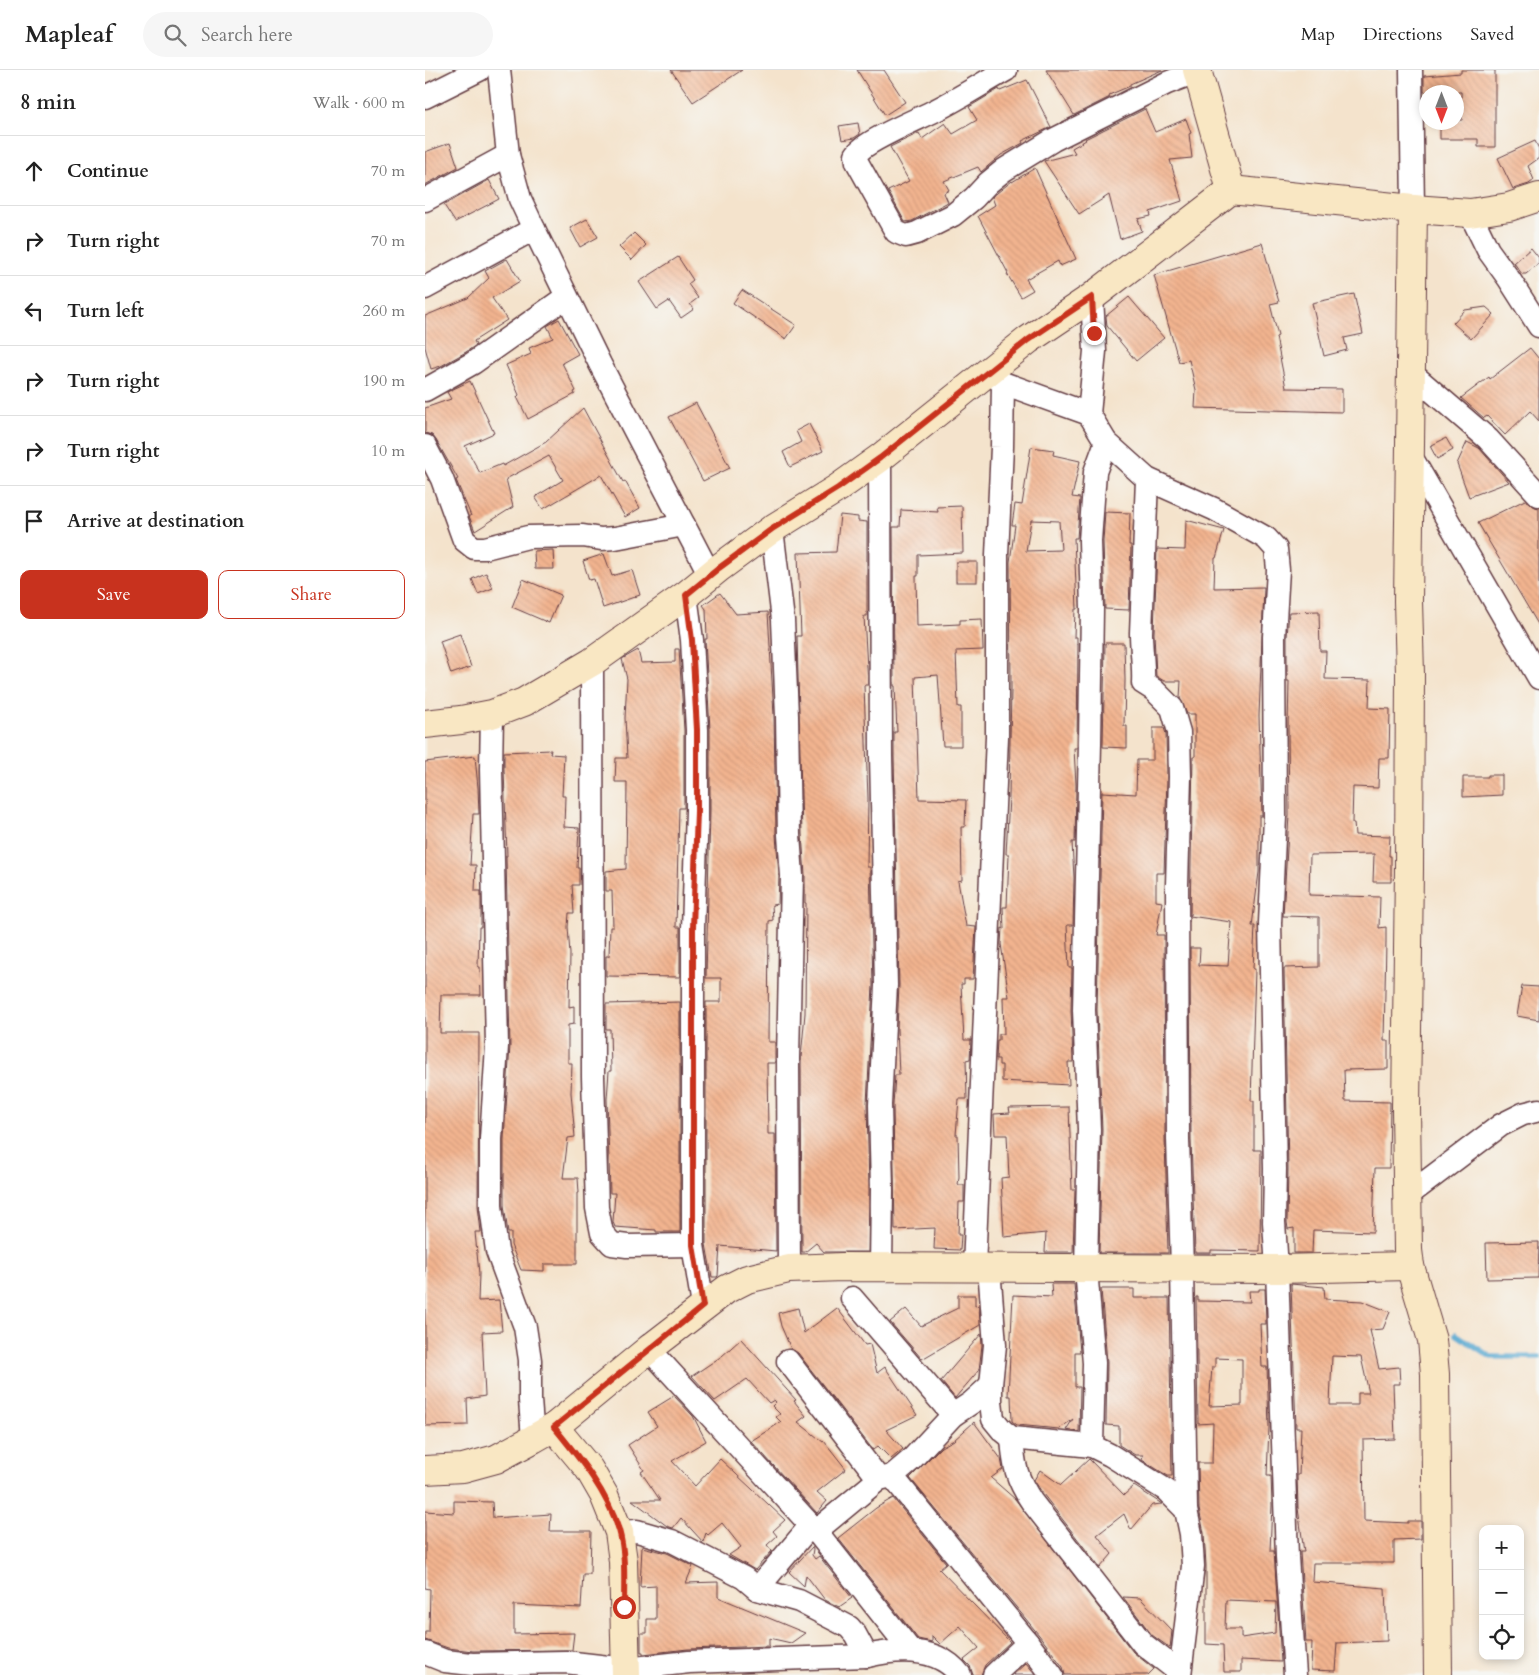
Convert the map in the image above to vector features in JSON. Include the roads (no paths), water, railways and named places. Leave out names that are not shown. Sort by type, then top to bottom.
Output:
[{"type":"street","points":[[425,97],[479,70]]},
{"type":"street","points":[[499,70],[508,155],[520,199],[567,297],[710,575]]},
{"type":"street","points":[[1006,70],[936,111],[876,140],[857,152],[857,162],[896,232],[906,236],[917,233],[953,215],[1004,170],[1053,140],[1167,83],[1198,71],[1231,190]]},
{"type":"street","points":[[1411,70],[1413,209],[1408,601],[1410,684],[1406,1109],[1407,1196],[1410,1266],[1433,1340],[1438,1675]]},
{"type":"street","points":[[425,200],[508,155]]},
{"type":"street","points":[[425,724],[492,714],[524,702],[592,662],[686,595],[772,529],[838,488],[995,377],[1028,340],[1092,297],[1231,190],[1470,213],[1509,207],[1539,197]]},
{"type":"street","points":[[1470,213],[1488,250],[1539,326]]},
{"type":"street","points":[[425,288],[534,230]]},
{"type":"street","points":[[425,390],[473,363],[567,297]]},
{"type":"street","points":[[1092,297],[1095,351],[1089,414],[1106,442],[1147,479],[1221,513],[1266,538],[1276,549],[1278,570],[1274,637],[1275,817],[1270,923],[1274,1222],[1287,1557],[1295,1675]]},
{"type":"street","points":[[1410,372],[1488,439],[1539,495]]},
{"type":"street","points":[[995,377],[1089,414]]},
{"type":"street","points":[[995,377],[1002,446],[997,555],[997,737],[982,1267],[995,1344],[991,1385],[993,1419],[1001,1430],[1011,1438],[1092,1446],[1166,1490],[1186,1510]]},
{"type":"street","points":[[1092,1446],[1094,1362],[1086,1269],[1089,1129],[1085,1010],[1091,734],[1090,541],[1095,472],[1106,442]]},
{"type":"street","points":[[425,446],[442,479],[464,540],[473,548],[485,548],[528,537],[583,536],[601,539],[615,538],[684,525]]},
{"type":"street","points":[[1409,452],[1539,678]]},
{"type":"street","points":[[880,458],[881,756],[885,986],[880,1105],[881,1268]]},
{"type":"street","points":[[1147,479],[1141,633],[1143,683],[1154,690],[1172,708],[1179,732],[1180,777],[1177,885],[1178,1139],[1183,1268],[1186,1510],[1191,1534],[1193,1566],[1180,1673]]},
{"type":"street","points":[[772,529],[783,620],[789,835],[792,876],[788,1058],[789,1270]]},
{"type":"street","points":[[686,595],[692,640],[697,739],[697,811],[693,928],[693,1245],[703,1306]]},
{"type":"street","points":[[592,662],[593,1068],[597,1208],[602,1234],[612,1244],[627,1246],[693,1245]]},
{"type":"street","points":[[492,714],[491,837],[497,1046],[491,1139],[491,1206],[497,1251],[525,1327],[531,1360],[531,1400],[544,1433],[589,1470],[604,1495],[619,1532],[623,1561],[626,1672]]},
{"type":"street","points":[[1407,1196],[1501,1125],[1523,1114],[1539,1110]]},
{"type":"street","points":[[425,1470],[463,1468],[496,1459],[544,1433],[727,1289],[747,1279],[789,1270],[841,1267],[1277,1269],[1410,1266]]},
{"type":"street","points":[[853,1298],[953,1415]]},
{"type":"street","points":[[649,1349],[814,1528],[911,1651]]},
{"type":"street","points":[[788,1361],[1028,1643],[1052,1675]]},
{"type":"street","points":[[757,1589],[814,1528],[911,1460],[953,1415],[971,1403],[991,1385]]},
{"type":"street","points":[[1011,1438],[1013,1460],[1019,1484],[1143,1644],[1180,1673]]},
{"type":"street","points":[[619,1532],[637,1531],[672,1542],[744,1578],[757,1589],[799,1601],[849,1627],[867,1656]]},
{"type":"street","points":[[994,1675],[1028,1643]]},
{"type":"street","points":[[425,1653],[445,1661],[472,1664],[565,1662],[626,1672],[689,1662],[867,1656],[891,1651],[911,1651],[933,1656],[954,1667],[960,1675]]},
{"type":"waterway","points":[[1456,1334],[1491,1357],[1539,1357]]}]
